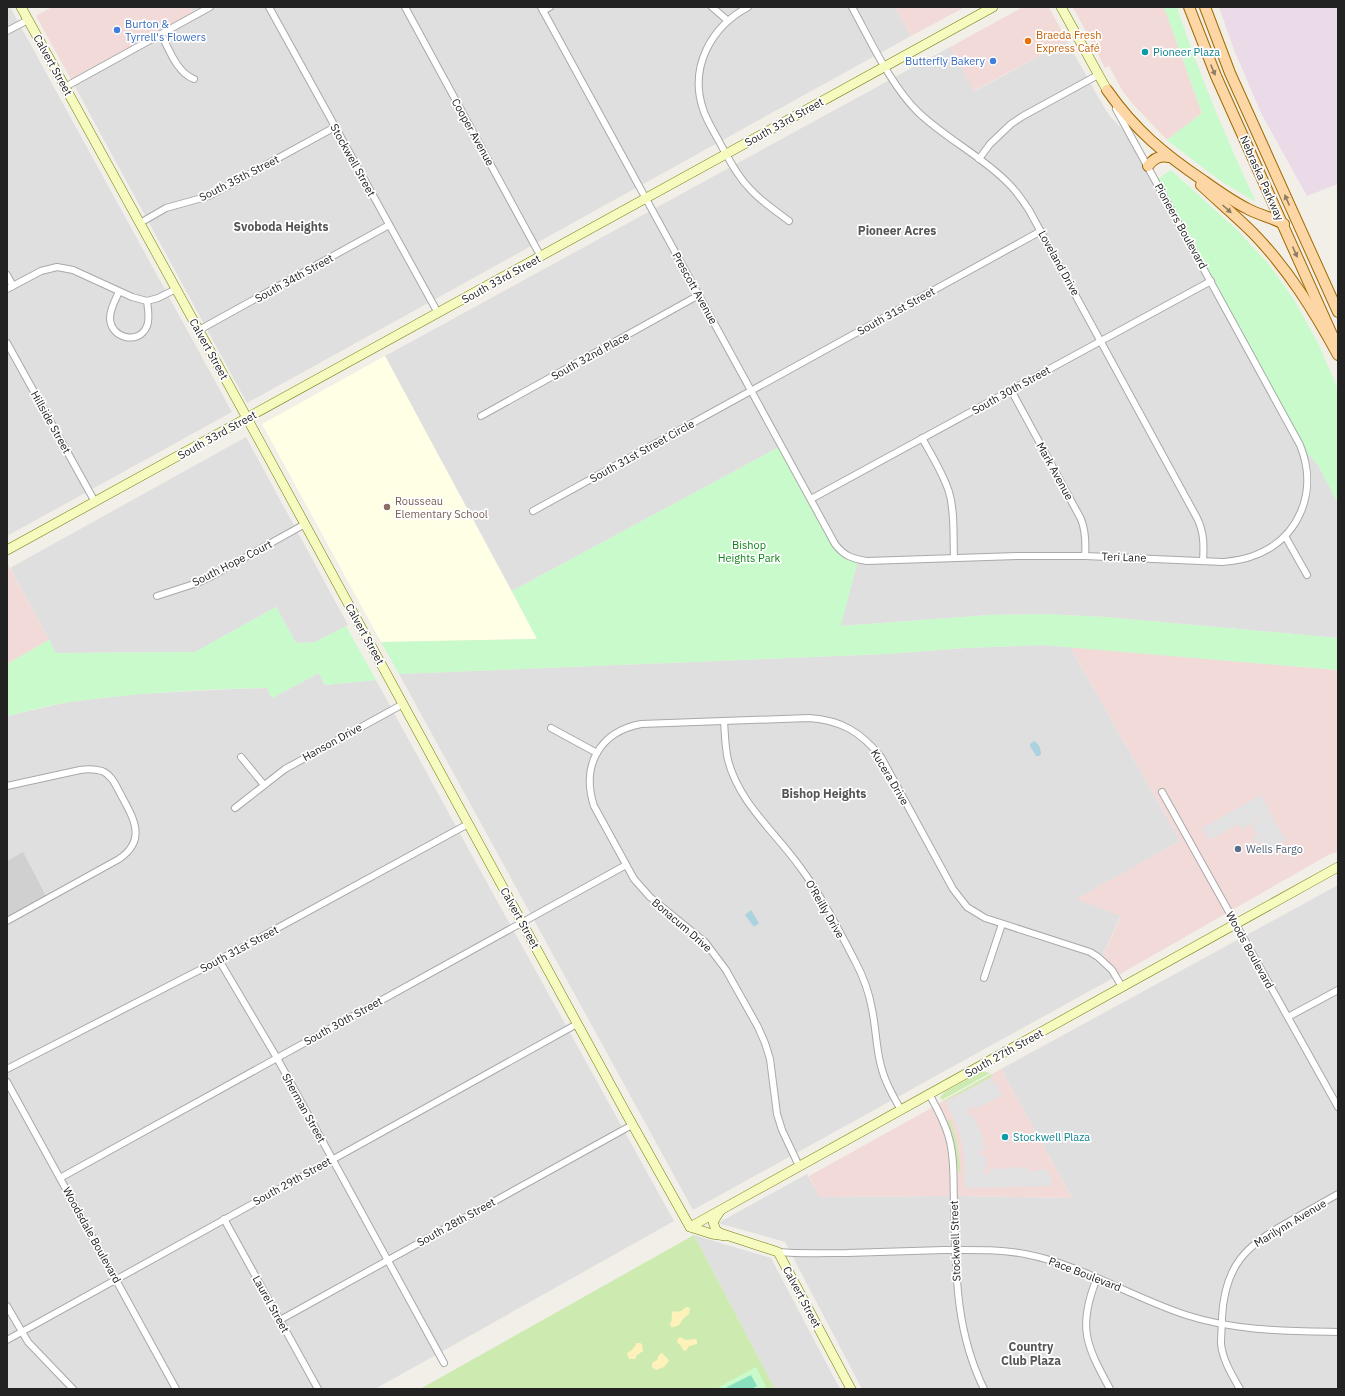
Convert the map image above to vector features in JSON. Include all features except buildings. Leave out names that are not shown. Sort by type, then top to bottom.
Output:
[{"type":"main road","name":"Calvert Street","points":[[21,7],[199,330],[632,1125],[690,1227]]},
{"type":"main road","name":"South 33rd Street","points":[[7,550],[993,7]]},
{"type":"main road","name":"Pioneers Boulevard","points":[[1061,7],[1107,90]]},
{"type":"main road","name":"Nebraska Parkway","points":[[1189,7],[1216,76],[1338,348]]},
{"type":"main road","name":"Nebraska Parkway","points":[[1205,7],[1230,73],[1338,312]]},
{"type":"main road","points":[[1107,90],[1130,120],[1178,164],[1236,202],[1261,215],[1282,222],[1290,228],[1297,235],[1328,290]]},
{"type":"main road","points":[[1148,166],[1155,158],[1164,156],[1169,157]]},
{"type":"main road","points":[[1178,164],[1253,233],[1272,254],[1304,297],[1338,355]]},
{"type":"main road","name":"South 27th Street","points":[[690,1227],[1338,867]]},
{"type":"main road","name":"South 27th Street","points":[[1318,878],[1338,873]]},
{"type":"main road","points":[[721,1210],[714,1218],[714,1224],[716,1230],[726,1236]]},
{"type":"main road","points":[[690,1227],[778,1252]]},
{"type":"main road","name":"Calvert Street","points":[[778,1252],[851,1389]]},
{"type":"street","points":[[65,87],[210,7]]},
{"type":"street","name":"Stockwell Street","points":[[269,7],[438,313]]},
{"type":"street","name":"Cooper Avenue","points":[[405,7],[542,256]]},
{"type":"street","points":[[542,9],[550,7]]},
{"type":"street","points":[[712,7],[727,20]]},
{"type":"street","points":[[748,7],[727,20],[707,47],[702,61],[699,84],[700,96],[705,114],[726,154],[742,179],[761,200],[789,221]]},
{"type":"street","name":"Loveland Drive","points":[[852,7],[885,66],[906,99],[931,124],[994,171],[1019,195],[1029,210],[1197,518],[1203,534],[1203,561]]},
{"type":"street","name":"Prescott Avenue","points":[[542,9],[835,544],[841,551],[850,557],[858,559]]},
{"type":"street","points":[[7,32],[28,20]]},
{"type":"street","points":[[161,34],[180,70],[187,77],[194,79]]},
{"type":"street","points":[[979,159],[990,144],[1011,124],[1098,75]]},
{"type":"street","name":"Pioneers Boulevard","points":[[1107,90],[1300,445]]},
{"type":"street","name":"South 35th Street","points":[[140,223],[166,208],[209,196],[335,127]]},
{"type":"street","name":"South 34th Street","points":[[199,330],[389,225]]},
{"type":"street","name":"South 31st Street","points":[[751,390],[1041,231]]},
{"type":"street","points":[[7,289],[41,271],[57,267],[73,270],[119,292],[140,300],[147,301],[158,298],[176,289]]},
{"type":"street","points":[[7,275],[13,286]]},
{"type":"street","name":"South 30th Street","points":[[811,499],[1211,281]]},
{"type":"street","points":[[119,292],[110,311],[110,319],[114,329],[123,336],[134,337],[139,336],[144,332],[148,325],[147,301]]},
{"type":"street","name":"South 32nd Place","points":[[481,416],[699,296]]},
{"type":"street","name":"Hillside Street","points":[[7,343],[95,502]]},
{"type":"street","name":"South 31st Street Circle","points":[[533,511],[751,390]]},
{"type":"street","name":"Mark Avenue","points":[[1011,390],[1081,519],[1086,540],[1086,556]]},
{"type":"street","points":[[922,438],[944,479],[949,493],[952,506],[954,557]]},
{"type":"street","name":"Teri Lane","points":[[858,559],[867,561],[954,557],[1086,556],[1223,562],[1237,561],[1250,557],[1273,546],[1285,536],[1299,516],[1303,508],[1307,492],[1308,477],[1300,445]]},
{"type":"street","name":"South Hope Court","points":[[157,596],[197,583],[210,577],[305,524]]},
{"type":"street","points":[[1285,536],[1307,575]]},
{"type":"street","name":"Hanson Drive","points":[[235,808],[285,769],[403,704]]},
{"type":"street","name":"Kucera Drive","points":[[597,754],[607,740],[614,734],[632,726],[641,724],[809,718],[821,719],[844,725],[872,746],[881,758],[959,898],[977,913],[1002,924],[1090,952],[1106,963],[1122,987]]},
{"type":"street","name":"O'Reilly Drive","points":[[724,721],[725,744],[728,760],[733,776],[742,793],[750,806],[787,849],[811,883],[863,978],[872,1009],[881,1066],[888,1086],[901,1110]]},
{"type":"street","points":[[551,728],[597,754]]},
{"type":"street","name":"Bonacum Drive","points":[[597,754],[590,771],[589,783],[590,794],[594,806],[626,865],[641,889],[705,942],[726,970],[758,1027],[765,1043],[770,1059],[777,1114],[788,1145],[799,1166]]},
{"type":"street","points":[[241,757],[264,785]]},
{"type":"street","points":[[7,786],[80,770],[89,769],[103,772],[114,782],[134,818],[136,831],[132,847],[126,855],[119,860],[7,921]]},
{"type":"street","name":"Woods Boulevard","points":[[1162,792],[1338,1108]]},
{"type":"street","name":"South 31st Street","points":[[7,1069],[220,960],[468,824]]},
{"type":"street","name":"South 30th Street","points":[[60,1178],[626,865]]},
{"type":"street","points":[[984,978],[1002,924]]},
{"type":"street","name":"Sherman Street","points":[[220,960],[277,1058],[444,1363]]},
{"type":"street","points":[[1288,1017],[1338,990]]},
{"type":"street","name":"South 29th Street","points":[[7,1340],[577,1024]]},
{"type":"street","name":"Woodsdale Boulevard","points":[[7,1082],[176,1389]]},
{"type":"street","name":"Stockwell Street","points":[[929,1094],[944,1124],[951,1148],[953,1168],[956,1279],[960,1316],[969,1351],[984,1389]]},
{"type":"street","name":"South 28th Street","points":[[280,1320],[632,1125]]},
{"type":"street","name":"Marilynn Avenue","points":[[1240,1389],[1222,1351],[1221,1343],[1225,1290],[1229,1279],[1240,1258],[1252,1246],[1265,1236],[1338,1194]]},
{"type":"street","name":"Laurel Street","points":[[224,1219],[318,1389]]},
{"type":"street","name":"Pace Boulevard","points":[[778,1252],[809,1254],[995,1250],[1024,1254],[1064,1264],[1172,1310],[1222,1325],[1264,1330],[1338,1332]]},
{"type":"street","points":[[1097,1278],[1086,1309],[1086,1328],[1090,1350],[1110,1389]]},
{"type":"street","points":[[7,1306],[28,1342],[73,1389]]},
{"type":"shaded area","points":[[7,7],[10,7],[232,412],[7,536]]},
{"type":"shaded area","points":[[52,7],[190,7],[194,15],[73,83],[36,16]]},
{"type":"shaded area","points":[[190,7],[895,7],[911,36],[247,403],[73,83],[194,15]]},
{"type":"shaded area","points":[[895,7],[965,7],[911,36]]},
{"type":"shaded area","points":[[1023,7],[1049,7],[1067,41],[974,91],[950,47]]},
{"type":"shaded area","points":[[1073,7],[1164,7],[1202,113],[1167,140],[1132,103],[1122,90],[1109,66],[1105,68]]},
{"type":"shaded area","points":[[1219,7],[1338,7],[1338,184],[1307,196],[1262,115],[1234,50]]},
{"type":"shaded area","points":[[1067,41],[1109,115],[1136,144],[1300,445],[1318,465],[1338,503],[1338,638],[1105,617],[1043,614],[990,615],[840,626],[858,560],[841,551],[781,446],[512,591],[385,356],[950,47],[975,91]]},
{"type":"shaded area","name":"Rousseau Elementary School","points":[[385,356],[537,639],[381,642],[262,424]]},
{"type":"shaded area","points":[[246,437],[348,625],[315,642],[296,643],[276,607],[195,652],[56,653],[10,568]]},
{"type":"shaded area","points":[[7,563],[49,640],[7,664]]},
{"type":"shaded area","name":"Bishop Heights","points":[[1042,645],[1070,647],[1180,841],[1077,899],[1121,915],[1101,959],[1115,977],[693,1210],[399,674],[886,654],[965,648]]},
{"type":"shaded area","points":[[1070,647],[1338,670],[1338,852],[1330,854],[1115,977],[1101,960],[1121,916],[1076,899],[1180,841]]},
{"type":"shaded area","points":[[319,673],[325,685],[376,680],[674,1221],[375,1389],[7,1389],[7,921],[23,853],[7,861],[7,716],[68,702],[137,694],[267,688],[272,698]]},
{"type":"shaded area","points":[[1261,795],[1284,838],[1288,839],[1268,850],[1264,849],[1259,841],[1255,843],[1252,839],[1257,835],[1252,826],[1261,820],[1257,814],[1259,820],[1242,829],[1239,824],[1209,840],[1202,828]]},
{"type":"shaded area","points":[[23,852],[47,898],[7,921],[7,861]]},
{"type":"shaded area","points":[[1338,885],[1338,1389],[862,1389],[785,1242],[718,1223],[807,1174],[820,1197],[953,1196],[1072,1198],[1001,1069]]},
{"type":"shaded area","points":[[1001,1069],[1072,1198],[953,1196],[819,1197],[809,1176]]},
{"type":"shaded area","points":[[990,1078],[993,1083],[995,1082],[1002,1095],[975,1109],[973,1105],[966,1112],[967,1115],[971,1113],[981,1133],[985,1150],[979,1151],[980,1156],[986,1156],[987,1169],[983,1169],[983,1172],[989,1174],[989,1169],[1028,1167],[1029,1172],[1046,1169],[1051,1178],[1052,1186],[965,1188],[965,1160],[962,1141],[956,1123],[946,1102]]},
{"type":"shaded area","points":[[694,1235],[771,1258],[840,1389],[775,1389]]},
{"type":"green space","points":[[1164,7],[1177,7],[1194,57],[1234,154],[1256,202],[1222,182],[1167,140],[1202,113]]},
{"type":"green space","points":[[1171,170],[1237,230],[1267,262],[1293,298],[1318,343],[1338,389],[1338,503],[1318,465],[1300,445],[1156,180]]},
{"type":"green space","name":"Bishop Heights Park","points":[[781,446],[835,544],[858,559],[841,626],[990,615],[1043,614],[1105,617],[1338,638],[1338,670],[1042,645],[965,648],[886,654],[399,674],[381,642],[537,639],[512,591]]},
{"type":"green space","points":[[276,607],[296,643],[315,642],[346,626],[376,680],[325,685],[319,673],[272,698],[267,688],[168,692],[70,702],[46,706],[7,716],[7,664],[49,640],[56,653],[195,652]]},
{"type":"green space","points":[[982,1071],[990,1073],[942,1100],[940,1097],[946,1091]]},
{"type":"green space","points":[[991,1074],[992,1076],[990,1078],[943,1102],[943,1101]]},
{"type":"green space","points":[[950,1118],[957,1142],[961,1173],[958,1171],[955,1146],[948,1122]]},
{"type":"green space","points":[[694,1235],[775,1389],[420,1389]]},
{"type":"green space","points":[[756,1367],[767,1389],[720,1389],[719,1387]]},
{"type":"green space","points":[[751,1375],[757,1386],[751,1389],[728,1389],[727,1387]]},
{"type":"sand","points":[[687,1307],[690,1308],[689,1314],[679,1325],[671,1327],[670,1324],[674,1311],[678,1312]]},
{"type":"sand","points":[[680,1337],[686,1340],[695,1339],[697,1340],[697,1344],[689,1346],[686,1351],[684,1351],[677,1342]]},
{"type":"sand","points":[[637,1343],[642,1344],[643,1351],[637,1355],[635,1359],[629,1359],[627,1353],[632,1350]]},
{"type":"sand","points":[[662,1353],[669,1361],[664,1367],[656,1370],[652,1367],[652,1363],[657,1360],[659,1355]]},
{"type":"water","points":[[1034,741],[1040,748],[1041,754],[1039,756],[1036,756],[1030,746],[1030,744]]},
{"type":"water","points":[[751,910],[759,923],[754,927],[745,915]]},
{"type":"place","name":"Burton & Tyrrell's Flowers","points":[[117,30]]},
{"type":"place","name":"Braeda Fresh Express Café","points":[[1028,41]]},
{"type":"place","name":"Pioneer Plaza","points":[[1145,52]]},
{"type":"place","name":"Butterfly Bakery","points":[[993,61]]},
{"type":"place","name":"Rousseau Elementary School","points":[[387,507]]},
{"type":"place","name":"Wells Fargo","points":[[1238,849]]},
{"type":"place","name":"Stockwell Plaza","points":[[1005,1137]]},
{"type":"district","name":"Svoboda Heights","points":[[281,226]]},
{"type":"district","name":"Pioneer Acres","points":[[897,230]]},
{"type":"district","name":"Bishop Heights","points":[[824,793]]},
{"type":"district","name":"Country Club Plaza","points":[[1031,1353]]}]
